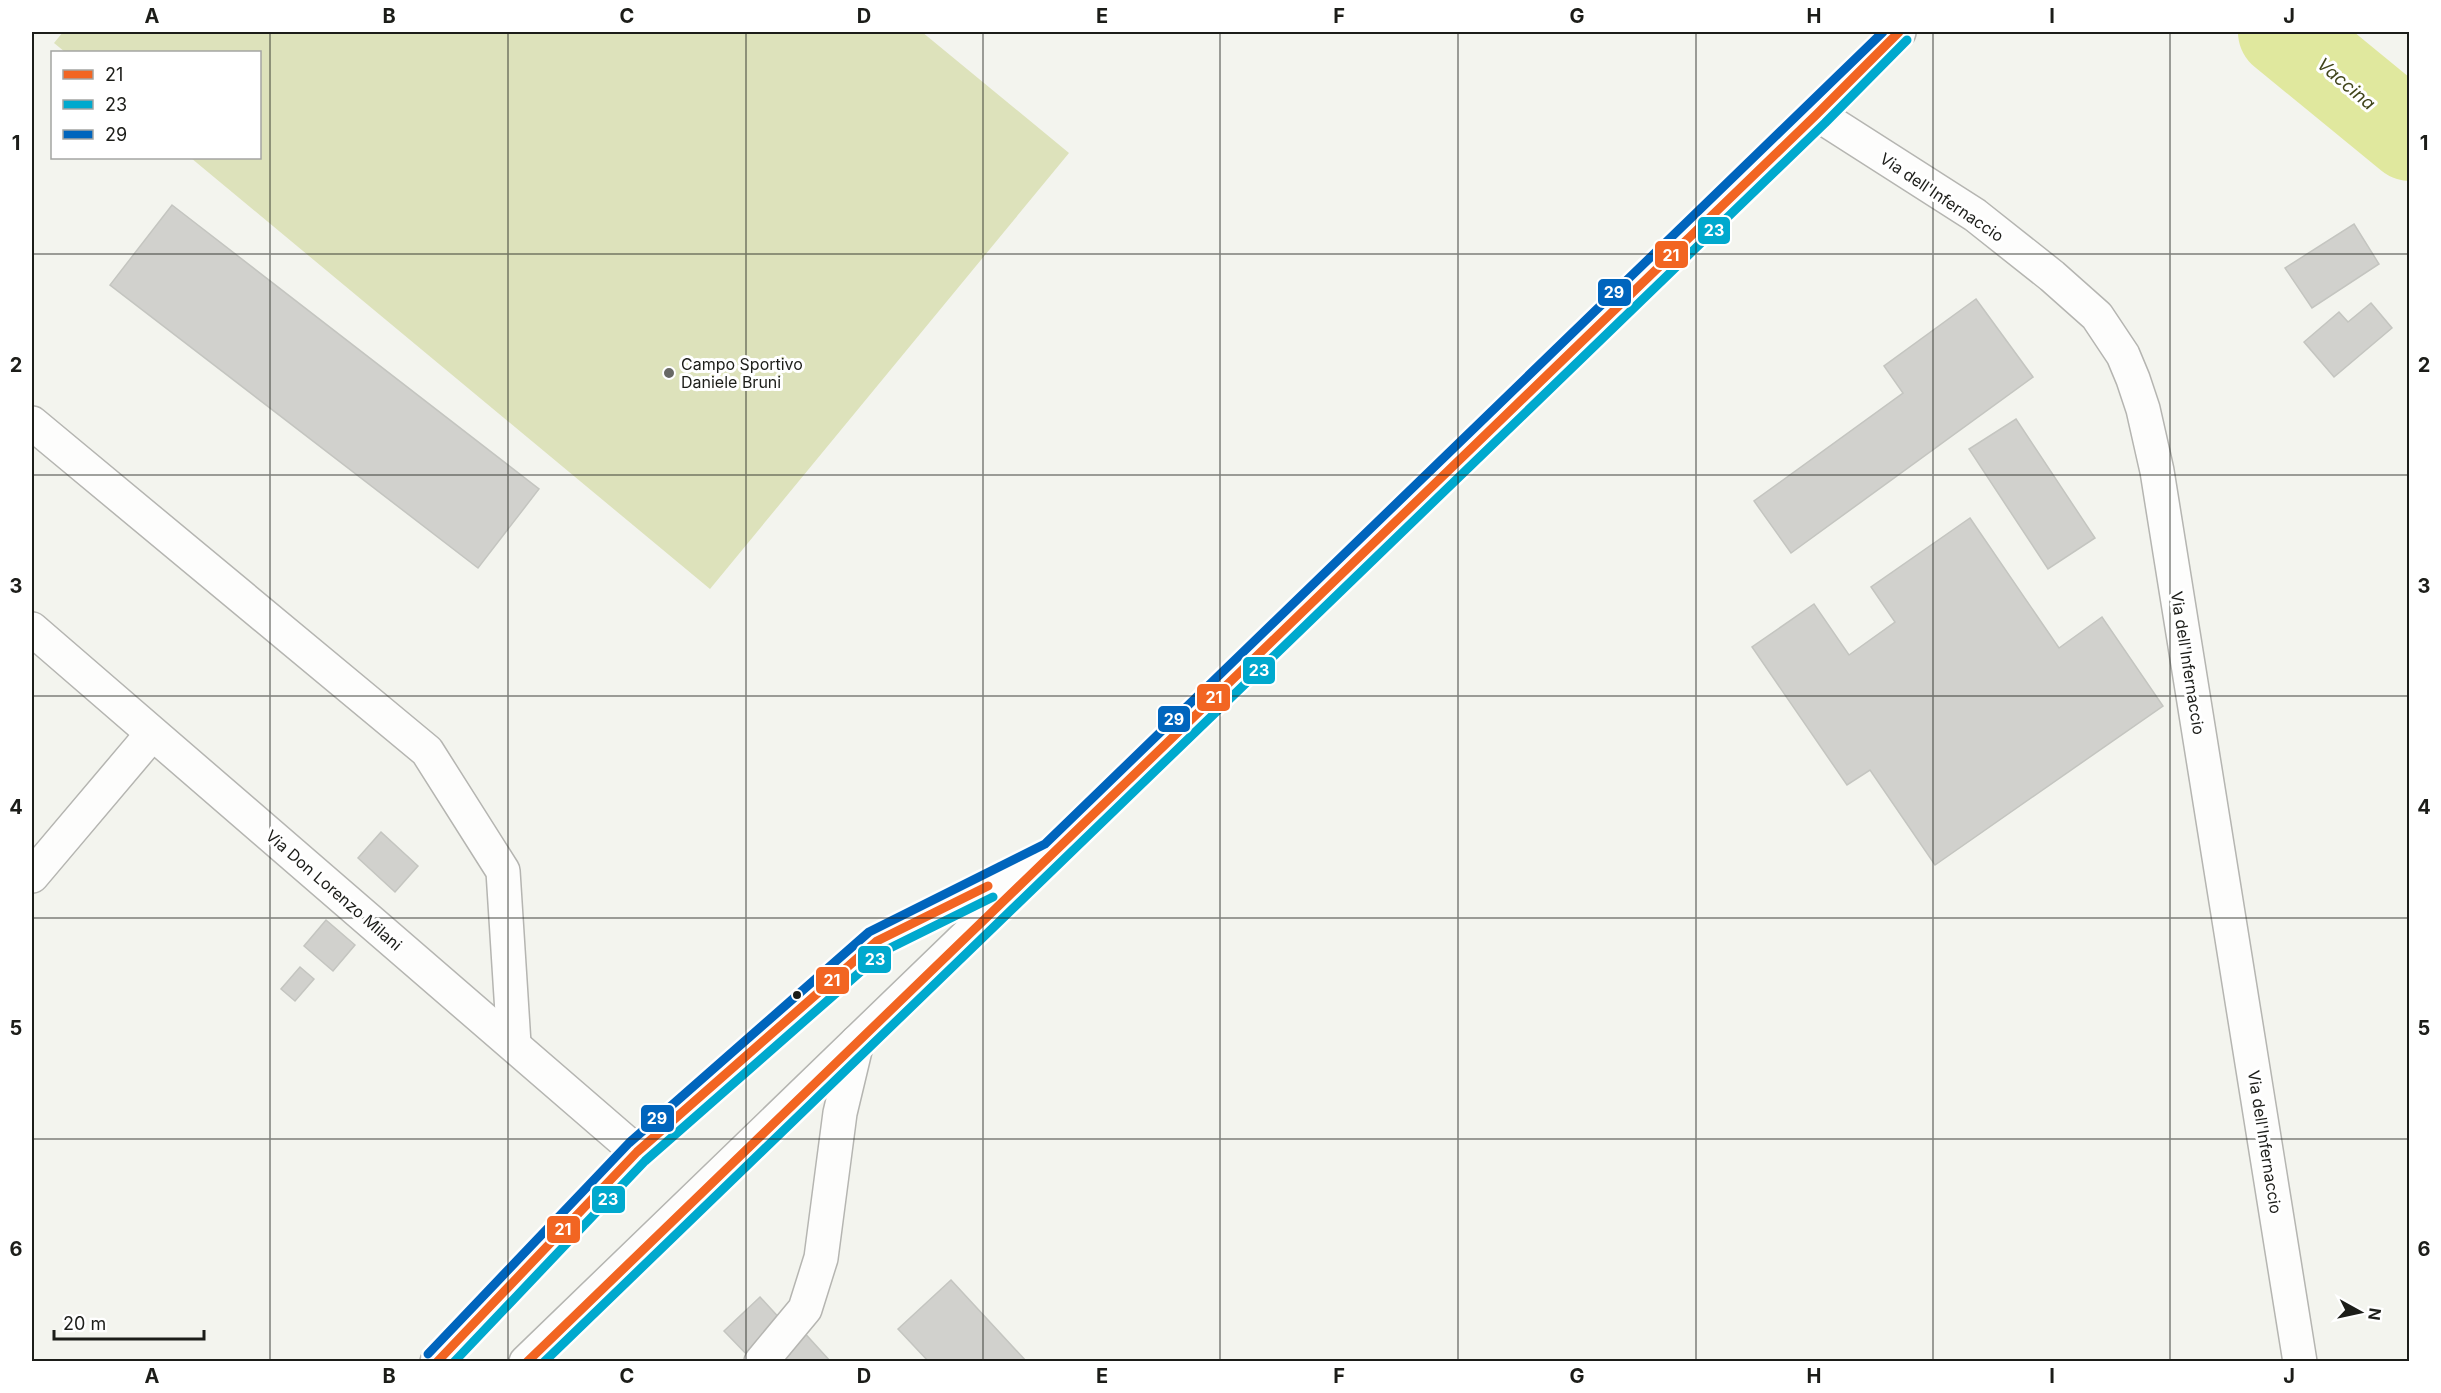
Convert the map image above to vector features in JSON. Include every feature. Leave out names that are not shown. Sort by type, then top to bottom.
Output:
[{"type":"street","points":[[526,1362],[1817,114],[1899,32]]},
{"type":"street","name":"Via dell'Infernaccio","points":[[1817,114],[1975,215],[2052,276],[2097,316],[2123,355],[2133,379],[2143,409],[2157,471],[2300,1362]]},
{"type":"street","points":[[32,423],[427,751],[503,871],[514,1044]]},
{"type":"street","name":"Via Don Lorenzo Milani","points":[[32,628],[637,1152]]},
{"type":"street","points":[[32,876],[152,734]]},
{"type":"street","points":[[437,1362],[637,1152],[877,941],[1052,854]]},
{"type":"street","points":[[762,1362],[806,1309],[821,1258],[840,1113],[857,1042]]},
{"type":"green space","name":"Campo Sportivo Daniele Bruni","points":[[63,32],[922,32],[1069,153],[710,589],[192,159],[261,159],[261,51],[64,51],[54,43]]},
{"type":"building","points":[[172,205],[539,489],[478,568],[110,285]]},
{"type":"building","points":[[2354,224],[2379,264],[2312,308],[2285,268]]},
{"type":"building","points":[[1976,299],[2033,377],[1791,553],[1754,501],[1903,393],[1884,366]]},
{"type":"building","points":[[2371,303],[2392,328],[2334,377],[2304,342],[2339,312],[2348,322]]},
{"type":"building","points":[[2016,419],[2095,538],[2048,569],[1969,449]]},
{"type":"building","points":[[1970,518],[2059,648],[2102,617],[2163,706],[1935,865],[1870,770],[1847,785],[1752,647],[1814,604],[1849,655],[1895,622],[1871,587]]},
{"type":"building","points":[[381,832],[418,866],[395,892],[358,858]]},
{"type":"building","points":[[326,920],[355,945],[333,971],[304,946]]},
{"type":"building","points":[[300,967],[314,979],[295,1001],[281,989]]},
{"type":"building","points":[[951,1280],[1027,1362],[929,1362],[898,1329]]},
{"type":"building","points":[[760,1297],[794,1334],[754,1362],[724,1331]]},
{"type":"building","points":[[800,1328],[831,1362],[766,1362]]},
{"type":"waterway","name":"Vaccina","points":[[2283,32],[2410,136]]},
{"type":"transit line","name":"29","points":[[428,1354],[629,1143],[869,932],[1045,844],[1883,32]]},
{"type":"transit line","name":"21","points":[[527,1362],[1817,114],[1899,32]]},
{"type":"transit line","name":"23","points":[[544,1362],[1825,123],[1907,40]]},
{"type":"transit line","name":"21","points":[[437,1362],[637,1152],[877,941],[988,886]]},
{"type":"transit line","name":"23","points":[[454,1362],[645,1161],[884,951],[993,897]]},
{"type":"place","name":"Campo Sportivo Daniele Bruni","points":[[669,373]]}]
